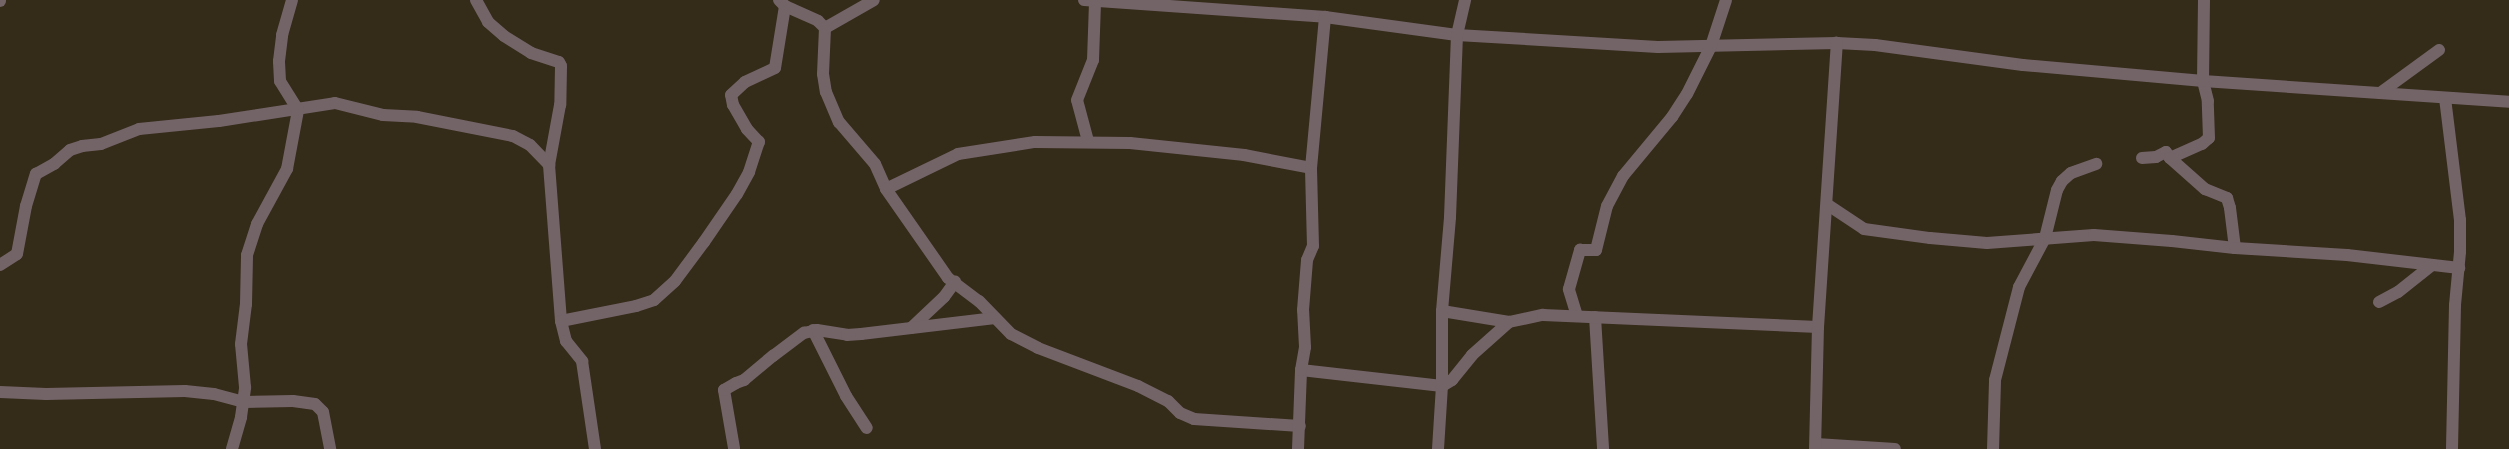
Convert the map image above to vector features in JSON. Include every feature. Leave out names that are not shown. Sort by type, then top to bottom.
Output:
[{"type":"street","points":[[232,449],[244,402],[245,378],[241,344],[246,304],[247,255],[257,224],[287,168],[298,110],[280,81],[279,60],[282,35],[292,0]]},
{"type":"street","points":[[476,0],[488,22],[504,36],[532,53],[560,64],[560,105],[549,165],[561,321],[566,341],[582,361],[595,449]]},
{"type":"street","points":[[825,28],[874,0]]},
{"type":"street","points":[[1438,449],[1442,386],[1442,311],[1450,217],[1458,35],[1464,0]]},
{"type":"street","points":[[1577,316],[1569,288],[1580,250],[1596,250],[1609,201],[1623,176],[1680,104],[1711,46],[1726,0]]},
{"type":"street","points":[[2170,158],[2202,144],[2209,138],[2208,101],[2203,81],[2204,0]]},
{"type":"street","points":[[1088,141],[1077,100],[1093,60],[1089,1],[1159,2],[1325,17],[1458,35],[1658,47],[1837,43],[1891,47],[2023,65],[2203,81],[2509,102]]},
{"type":"street","points":[[561,321],[650,302],[675,281],[704,242],[737,194],[749,172],[759,142],[747,129],[733,105],[731,95],[745,82],[775,68],[782,3],[818,21],[825,28],[823,74],[826,92],[839,122],[875,164],[886,189],[948,278],[979,301],[1003,328],[1020,340],[1138,386],[1168,402],[1180,413],[1194,420],[1300,426]]},
{"type":"street","points":[[1298,449],[1301,370],[1305,347],[1303,310],[1307,260],[1313,246],[1311,168],[1325,17]]},
{"type":"street","points":[[1837,43],[1828,205],[1818,327],[1816,447],[1895,449]]},
{"type":"street","points":[[2380,94],[2439,50]]},
{"type":"street","points":[[2446,98],[2460,220],[2459,268],[2454,325],[2452,449]]},
{"type":"street","points":[[0,265],[17,254],[26,206],[36,174],[54,164],[70,150],[82,146],[101,144],[139,129],[225,120],[273,110],[298,110],[335,103],[383,115],[417,117],[514,136],[530,145],[549,165]]},
{"type":"street","points":[[886,189],[958,154],[1026,143],[1088,141],[1130,143],[1244,154],[1311,168]]},
{"type":"street","points":[[2142,158],[2156,157],[2166,152],[2170,158],[2204,189],[2227,198],[2235,248]]},
{"type":"street","points":[[1993,449],[1995,380],[2012,306],[2019,287],[2045,238],[2057,190],[2062,180],[2071,172],[2096,164]]},
{"type":"street","points":[[1828,205],[1859,227],[1886,233],[1987,243],[2094,235],[2235,248],[2347,255],[2459,268]]},
{"type":"street","points":[[2379,302],[2398,292],[2432,265]]},
{"type":"street","points":[[911,328],[944,297],[955,282]]},
{"type":"street","points":[[1442,311],[1509,322]]},
{"type":"street","points":[[1301,370],[1442,386],[1452,380],[1472,355],[1509,322],[1528,316],[1577,316],[1818,327]]},
{"type":"street","points":[[1595,317],[1603,449]]},
{"type":"street","points":[[734,448],[724,390],[744,380],[801,335],[813,330],[854,334],[995,318]]},
{"type":"street","points":[[813,330],[846,396],[867,428]]},
{"type":"street","points":[[0,392],[46,394],[185,391],[214,394],[244,402],[293,402],[318,405],[326,421],[330,449]]}]
